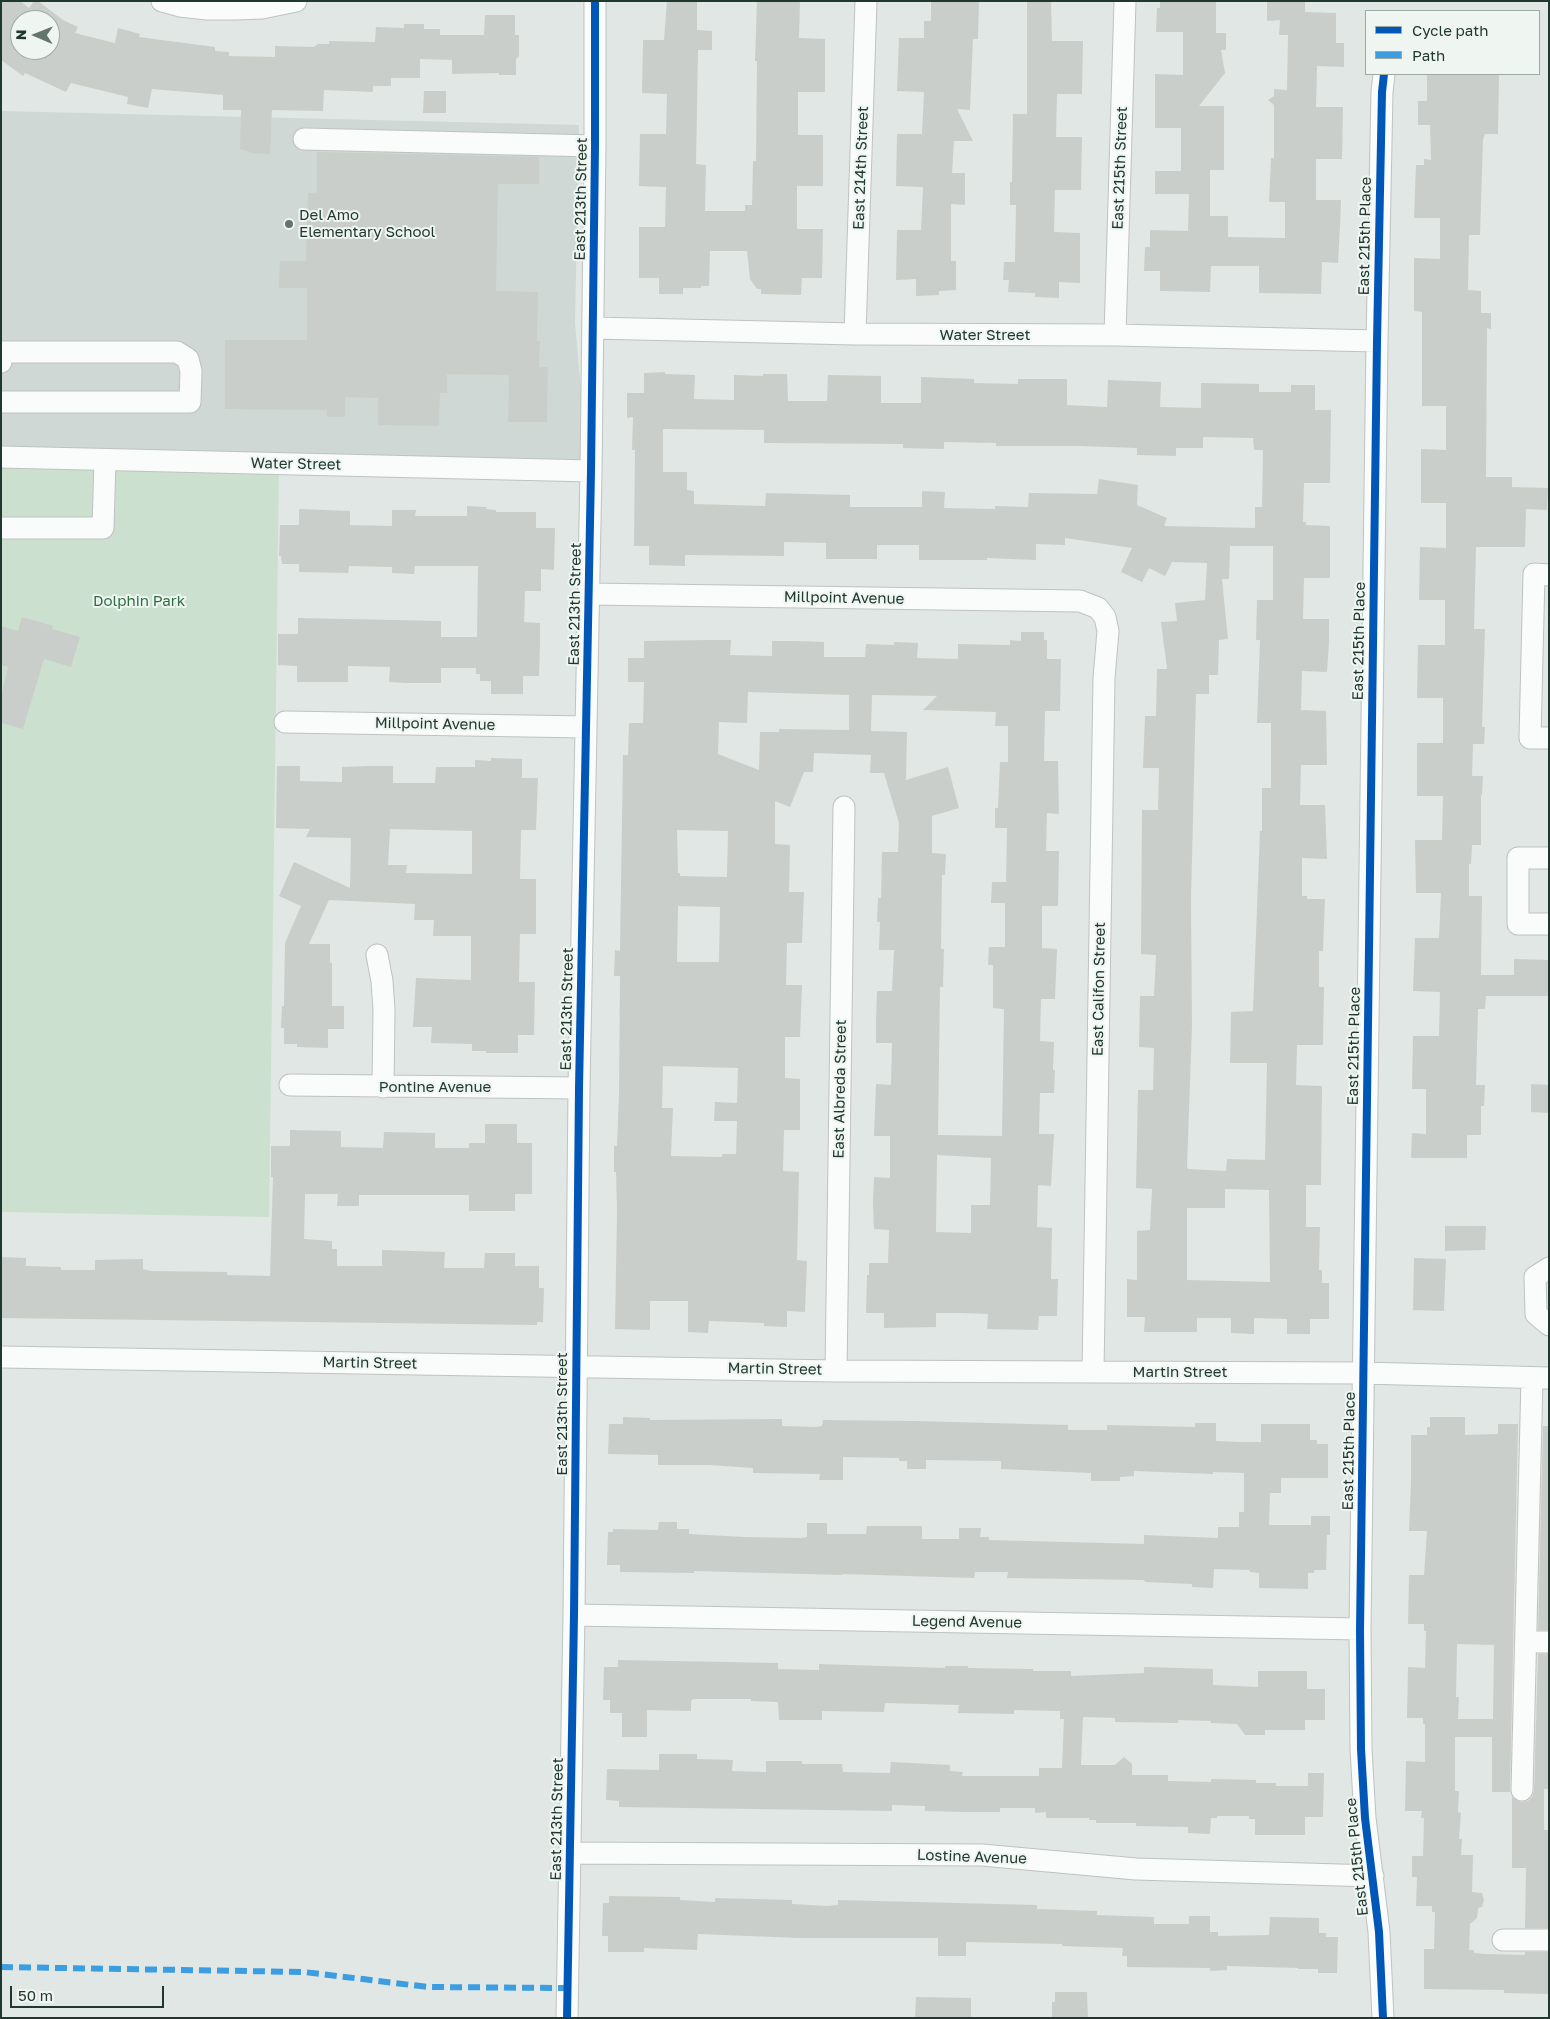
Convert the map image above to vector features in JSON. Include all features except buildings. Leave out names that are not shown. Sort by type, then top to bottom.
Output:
[{"type":"street","points":[[162,1],[180,6],[235,9],[262,8],[296,1]]},
{"type":"street","name":"East 213th Street","points":[[567,2018],[593,328],[595,1]]},
{"type":"street","name":"East 214th Street","points":[[855,334],[866,1]]},
{"type":"street","name":"East 215th Street","points":[[1115,335],[1125,1]]},
{"type":"street","name":"East 215th Place","points":[[1383,2018],[1379,1932],[1365,1818],[1361,1749],[1360,1629],[1377,341],[1384,75]]},
{"type":"street","points":[[304,139],[595,146]]},
{"type":"street","name":"Water Street","points":[[593,328],[855,334],[1115,335],[1377,341]]},
{"type":"street","points":[[1,362],[2,352],[177,352],[188,359],[191,372],[190,402],[1,402]]},
{"type":"street","name":"Water Street","points":[[1,457],[591,472]]},
{"type":"street","points":[[1,528],[103,528],[105,460]]},
{"type":"street","points":[[1549,575],[1534,574],[1530,738],[1549,738]]},
{"type":"street","name":"Millpoint Avenue","points":[[589,594],[1064,600],[1080,601],[1098,608]]},
{"type":"street","name":"East Califon Street","points":[[1093,1372],[1104,678],[1108,631],[1105,618],[1098,608]]},
{"type":"street","name":"Millpoint Avenue","points":[[285,722],[586,727]]},
{"type":"street","name":"East Albreda Street","points":[[836,1370],[844,807]]},
{"type":"street","points":[[1549,858],[1518,858],[1518,924],[1549,924]]},
{"type":"street","points":[[377,955],[382,981],[384,1010],[383,1087]]},
{"type":"street","name":"Pontine Avenue","points":[[290,1085],[580,1088]]},
{"type":"street","points":[[1549,1268],[1535,1278],[1536,1314],[1549,1324]]},
{"type":"street","name":"Martin Street","points":[[1,1357],[836,1370],[1364,1373],[1541,1378]]},
{"type":"street","points":[[1522,1790],[1526,1642],[1541,1378]]},
{"type":"street","name":"Legend Avenue","points":[[574,1615],[1360,1629]]},
{"type":"street","points":[[1526,1642],[1549,1642]]},
{"type":"street","name":"Lostine Avenue","points":[[570,1853],[982,1855],[1136,1869],[1373,1876]]},
{"type":"street","points":[[1502,1940],[1549,1940]]},
{"type":"shaded area","name":"Del Amo Elementary School","points":[[1,111],[579,125],[575,323],[588,469],[1,455]]},
{"type":"green space","name":"Dolphin Park","points":[[1,460],[279,466],[269,1217],[1,1212]]},
{"type":"marked path","points":[[1,1967],[304,1972],[428,1987],[568,1988]]},
{"type":"cycle path","points":[[567,2018],[574,1615],[579,1088],[591,471],[595,1]]},
{"type":"cycle path","points":[[1383,2018],[1379,1932],[1365,1818],[1361,1749],[1360,1629],[1377,341],[1384,75]]},
{"type":"place","name":"Del Amo Elementary School","points":[[289,224]]}]
